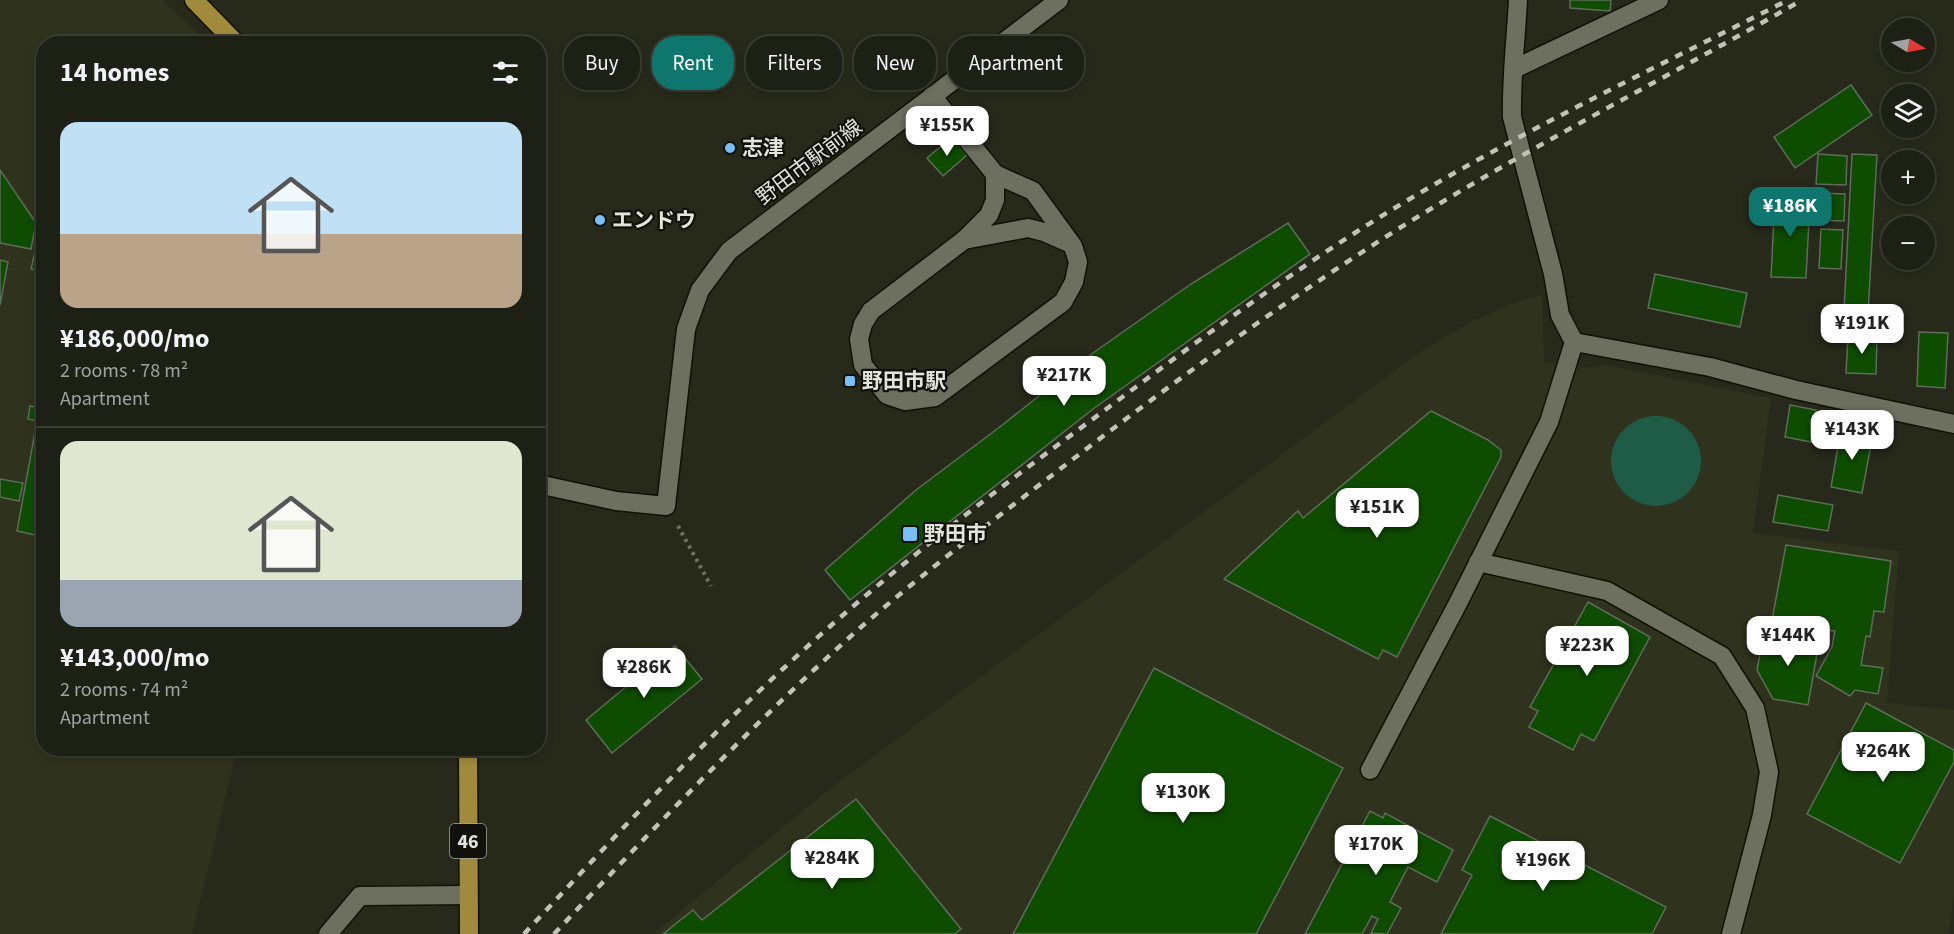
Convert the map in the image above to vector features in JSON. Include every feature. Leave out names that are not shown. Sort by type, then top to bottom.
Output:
[{"type":"main road","points":[[194,0],[229,36]]},
{"type":"main road","name":"46","points":[[468,756],[469,934]]},
{"type":"street","name":"野田市駅前線","points":[[666,506],[686,329],[700,290],[729,251],[1059,0]]},
{"type":"street","points":[[1370,770],[1549,422],[1574,342],[1560,315],[1548,255],[1512,117],[1511,92],[1518,0]]},
{"type":"street","points":[[1514,69],[1659,0]]},
{"type":"street","points":[[932,96],[995,174],[1033,191],[1073,246],[1078,262],[1074,282],[1063,302],[935,397],[905,401],[887,395],[863,365],[859,339],[863,324],[871,311],[964,240],[989,214],[995,200],[995,174]]},
{"type":"street","points":[[964,240],[1028,228],[1044,232],[1073,246]]},
{"type":"street","points":[[1574,342],[1710,367],[1796,390],[1954,424]]},
{"type":"street","points":[[546,486],[616,501],[666,506]]},
{"type":"street","points":[[1478,562],[1607,591],[1722,656],[1755,708],[1769,772],[1762,814],[1731,934]]},
{"type":"street","points":[[328,934],[360,896],[468,895]]},
{"type":"path","points":[[666,506],[711,586]]},
{"type":"shaded area","points":[[0,0],[162,0],[201,36],[36,36],[36,756],[235,756],[192,934],[0,934]]},
{"type":"shaded area","points":[[1542,295],[1544,362],[1585,368],[1606,365],[1771,398],[1753,533],[1899,551],[1887,703],[1954,710],[1954,895],[1949,934],[653,934],[832,787],[1423,350],[1471,322],[1516,302]]},
{"type":"shaded area","points":[[1656,416],[1673,420],[1688,429],[1697,444],[1701,461],[1697,478],[1688,493],[1673,502],[1656,506],[1639,502],[1624,493],[1615,478],[1611,461],[1615,444],[1624,429],[1639,420]]},
{"type":"building","points":[[1570,0],[1611,0],[1610,11],[1570,8]]},
{"type":"building","points":[[1851,85],[1872,115],[1795,168],[1774,137]]},
{"type":"building","points":[[952,137],[967,155],[943,176],[927,158]]},
{"type":"building","points":[[1818,154],[1847,156],[1846,185],[1816,184]]},
{"type":"building","points":[[1852,154],[1877,155],[1867,331],[1843,330]]},
{"type":"building","points":[[0,170],[36,223],[31,249],[0,243]]},
{"type":"building","points":[[1819,193],[1845,194],[1844,221],[1818,220]]},
{"type":"building","points":[[1775,198],[1810,200],[1806,278],[1771,277]]},
{"type":"building","points":[[1288,223],[1310,254],[1093,409],[850,600],[825,570],[916,490],[1093,353],[1191,284]]},
{"type":"building","points":[[1821,229],[1843,230],[1841,269],[1819,268]]},
{"type":"building","points":[[36,247],[36,270],[31,269]]},
{"type":"building","points":[[0,260],[8,262],[0,305]]},
{"type":"building","points":[[1655,274],[1747,293],[1740,327],[1648,308]]},
{"type":"building","points":[[1919,332],[1948,333],[1945,388],[1917,386]]},
{"type":"building","points":[[1848,336],[1877,337],[1876,374],[1846,373]]},
{"type":"building","points":[[1790,405],[1816,410],[1811,442],[1785,437]]},
{"type":"building","points":[[30,406],[36,407],[36,421],[28,419]]},
{"type":"building","points":[[1431,411],[1488,440],[1501,450],[1501,457],[1397,657],[1383,650],[1378,659],[1224,579],[1298,511],[1303,518]]},
{"type":"building","points":[[36,426],[36,535],[17,531]]},
{"type":"building","points":[[1841,429],[1873,434],[1862,493],[1831,487]]},
{"type":"building","points":[[0,479],[23,483],[19,501],[0,497]]},
{"type":"building","points":[[1778,495],[1833,505],[1828,531],[1773,522]]},
{"type":"building","points":[[1786,545],[1891,561],[1884,612],[1874,611],[1870,637],[1866,636],[1861,665],[1883,668],[1878,694],[1855,690],[1850,696],[1816,676],[1832,647],[1835,631],[1824,630],[1825,626],[1772,620]]},
{"type":"building","points":[[1588,602],[1650,637],[1594,741],[1581,734],[1573,750],[1529,727],[1538,711],[1530,707]]},
{"type":"building","points":[[1764,632],[1819,642],[1808,705],[1773,699],[1757,670]]},
{"type":"building","points":[[675,646],[702,679],[612,753],[586,720]]},
{"type":"building","points":[[1154,668],[1343,768],[1256,934],[1013,934]]},
{"type":"building","points":[[1866,703],[1954,750],[1954,762],[1900,863],[1807,814]]},
{"type":"building","points":[[856,799],[961,929],[955,934],[663,934],[693,910],[702,920]]},
{"type":"building","points":[[1370,811],[1383,818],[1385,813],[1453,850],[1437,882],[1408,867],[1390,902],[1401,908],[1387,934],[1371,933],[1378,919],[1372,916],[1362,934],[1305,934]]},
{"type":"building","points":[[1490,816],[1666,907],[1652,934],[1441,934],[1472,875],[1462,870]]},
{"type":"railway","points":[[524,934],[684,764],[823,633],[900,567],[1060,443],[1252,303],[1368,224],[1454,173],[1548,122],[1788,0]]},
{"type":"railway","points":[[554,934],[742,739],[860,628],[955,550],[1136,411],[1265,318],[1398,229],[1548,141],[1802,0]]},
{"type":"place","name":"志津","points":[[730,148]]},
{"type":"place","name":"エンドウ","points":[[600,220]]},
{"type":"place","name":"野田市駅","points":[[850,381]]},
{"type":"place","name":"野田市","points":[[910,534]]}]
